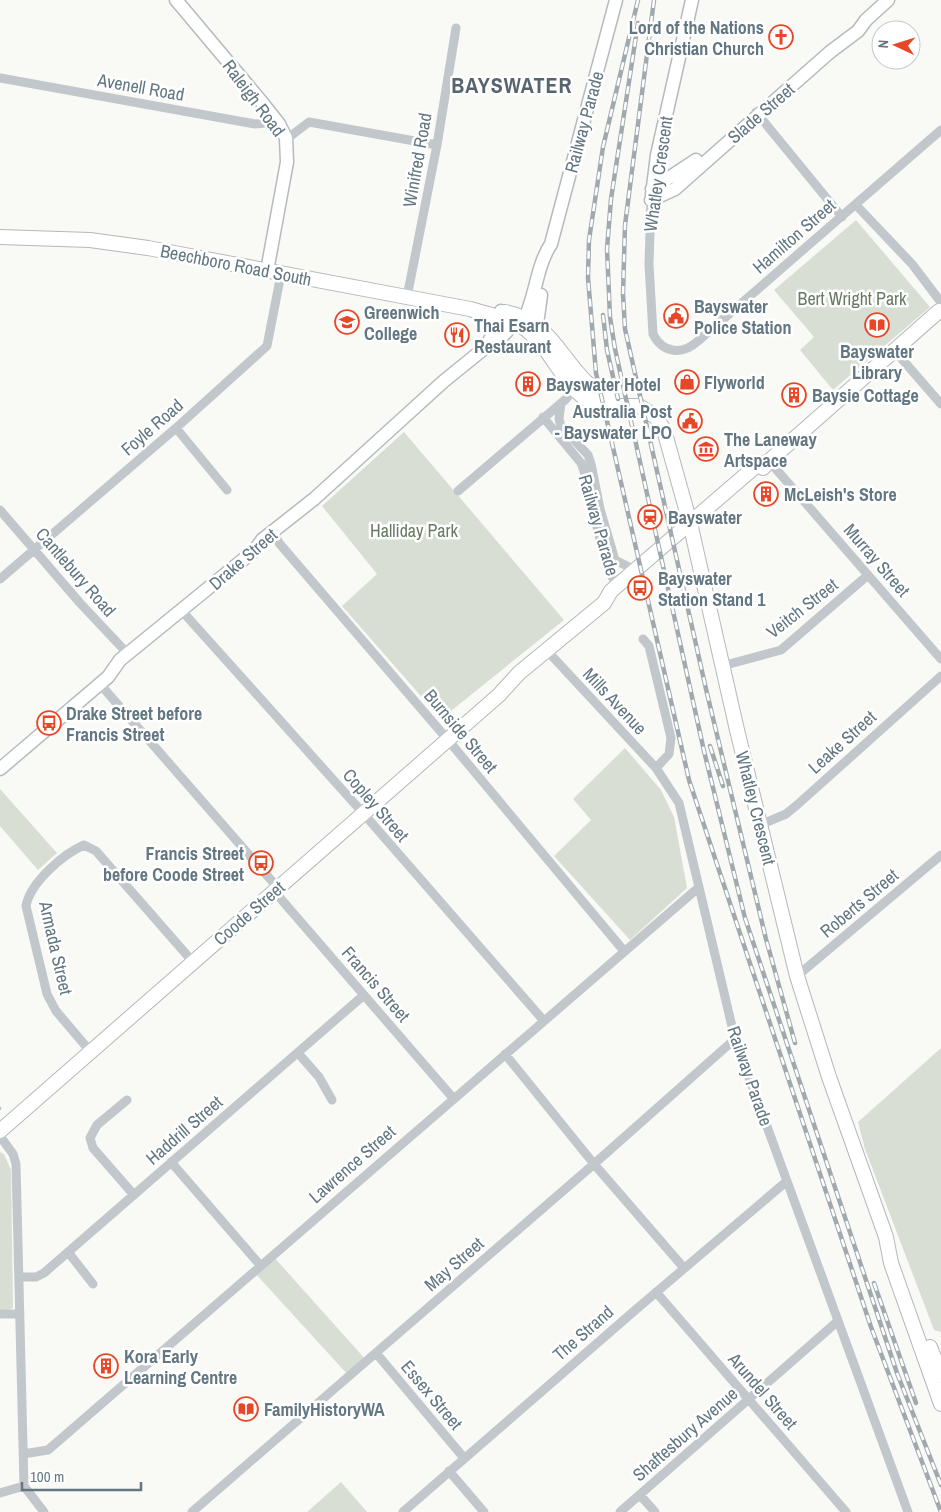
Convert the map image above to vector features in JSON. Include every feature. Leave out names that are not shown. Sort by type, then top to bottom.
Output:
[{"type":"main road","name":"Beechboro Road South","points":[[0,237],[112,243],[267,270],[470,309],[517,320]]},
{"type":"main road","points":[[691,527],[755,467],[769,461],[895,351],[940,306]]},
{"type":"main road","points":[[517,320],[564,353],[584,380],[594,389],[609,395],[615,406]]},
{"type":"main road","points":[[517,320],[574,391]]},
{"type":"main road","name":"Whatley Crescent","points":[[574,391],[595,406],[607,409],[615,406],[639,406],[656,417],[664,430],[691,527],[722,666],[797,976],[829,1077],[886,1237],[891,1263],[938,1382]]},
{"type":"main road","name":"Coode Street","points":[[0,1131],[499,695],[519,673],[604,603],[617,587],[691,527],[708,518],[760,472],[769,461]]},
{"type":"main road","name":"Coode Street","points":[[604,603],[612,601],[691,527]]},
{"type":"main road","name":"Coode Street","points":[[499,695],[512,688],[563,645],[572,631]]},
{"type":"main road","name":"Whatley Crescent","points":[[886,1237],[896,1254],[927,1340],[938,1382],[941,1404]]},
{"type":"main road","points":[[927,1340],[941,1355]]},
{"type":"street","name":"Raleigh Road","points":[[176,0],[274,118],[286,138],[287,162],[267,270]]},
{"type":"street","name":"Railway Parade","points":[[517,320],[542,290],[552,254],[551,244],[616,0]]},
{"type":"street","name":"Whatley Crescent","points":[[663,347],[653,334],[651,320],[649,264],[652,195],[657,155],[692,0]]},
{"type":"street","name":"Slade Street","points":[[652,195],[668,180],[757,114],[811,61],[854,26],[866,20],[888,0]]},
{"type":"street","name":"Winifred Road","points":[[407,297],[437,146],[456,28]]},
{"type":"street","name":"Avenell Road","points":[[0,78],[255,124],[266,123],[274,118]]},
{"type":"street","points":[[757,114],[842,217]]},
{"type":"street","points":[[286,138],[309,122],[437,146]]},
{"type":"street","name":"Hamilton Street","points":[[663,347],[675,351],[692,347],[941,130]]},
{"type":"street","points":[[856,205],[912,264],[940,306]]},
{"type":"street","name":"Foyle Road","points":[[0,579],[176,428],[267,346],[281,274]]},
{"type":"street","name":"Drake Street","points":[[0,769],[108,677],[128,654],[255,550],[262,540],[314,499],[444,381],[486,347],[500,339],[517,320]]},
{"type":"street","points":[[895,351],[941,404]]},
{"type":"street","points":[[458,491],[574,391],[577,385],[576,379],[563,362],[564,353]]},
{"type":"street","name":"Railway Parade","points":[[561,403],[559,418],[561,426],[588,454],[592,464],[600,509],[615,560],[637,571]]},
{"type":"street","name":"Railway Parade","points":[[543,418],[581,463],[605,561],[617,587]]},
{"type":"street","points":[[176,428],[227,490]]},
{"type":"street","name":"Murray Street","points":[[769,461],[941,659]]},
{"type":"street","name":"Cantlebury Road","points":[[0,510],[80,603],[128,654]]},
{"type":"street","name":"Burnside Street","points":[[274,532],[279,543],[448,740],[624,951]]},
{"type":"street","name":"Veitch Street","points":[[722,666],[781,650],[868,575]]},
{"type":"street","name":"Copley Street","points":[[182,611],[363,813],[544,1021]]},
{"type":"street","points":[[643,639],[649,646],[671,738],[669,754],[656,768]]},
{"type":"street","name":"Mills Avenue","points":[[551,655],[656,768]]},
{"type":"street","name":"Leake Street","points":[[760,825],[786,814],[797,805],[941,676]]},
{"type":"street","name":"Francis Street","points":[[100,683],[453,1098]]},
{"type":"street","name":"Railway Parade","points":[[656,768],[679,803],[688,834],[698,888],[735,1039],[908,1512]]},
{"type":"street","name":"Armada Street","points":[[90,1051],[51,1004],[26,906],[28,896],[34,886],[73,850],[84,845],[96,851],[193,962]]},
{"type":"street","name":"Roberts Street","points":[[797,976],[941,855]]},
{"type":"street","name":"Lawrence Street","points":[[23,1454],[43,1453],[48,1450],[698,888]]},
{"type":"street","name":"Haddrill Street","points":[[20,1277],[40,1275],[364,995]]},
{"type":"street","name":"May Street","points":[[192,1512],[594,1164],[735,1039]]},
{"type":"street","points":[[298,1052],[319,1077],[332,1100]]},
{"type":"street","points":[[506,1054],[594,1164],[684,1268]]},
{"type":"street","points":[[127,1100],[98,1125],[90,1138],[93,1148],[134,1195]]},
{"type":"street","points":[[0,1136],[13,1154],[16,1164],[24,1486],[44,1512]]},
{"type":"street","points":[[171,1162],[260,1265]]},
{"type":"street","name":"The Strand","points":[[403,1512],[787,1181]]},
{"type":"street","points":[[68,1252],[93,1284]]},
{"type":"street","name":"Arundel Street","points":[[656,1292],[846,1512]]},
{"type":"street","points":[[0,1314],[20,1314]]},
{"type":"street","name":"Shaftesbury Avenue","points":[[620,1512],[838,1321]]},
{"type":"street","name":"Essex Street","points":[[376,1353],[464,1458]]},
{"type":"street","points":[[449,1472],[484,1512]]},
{"type":"street","points":[[0,1493],[24,1486]]},
{"type":"street","points":[[640,1495],[655,1512]]},
{"type":"green space","name":"Bert Wright Park","points":[[856,220],[930,307],[833,390],[800,350],[814,337],[774,290]]},
{"type":"green space","name":"Halliday Park","points":[[404,432],[564,620],[441,719],[342,606],[377,574],[322,506]]},
{"type":"green space","points":[[625,748],[661,790],[674,817],[687,888],[630,940],[554,856],[591,820],[573,799]]},
{"type":"green space","points":[[0,789],[57,853],[38,870],[0,826]]},
{"type":"green space","points":[[941,1048],[941,1332],[934,1330],[865,1149],[858,1122]]},
{"type":"green space","points":[[0,1152],[4,1154],[11,1170],[13,1308],[0,1313]]},
{"type":"green space","points":[[272,1255],[367,1361],[349,1376],[253,1271]]},
{"type":"green space","points":[[341,1482],[367,1512],[307,1512]]},
{"type":"railway","points":[[638,0],[603,147],[589,240],[588,278],[596,373],[689,780],[871,1327],[941,1512]]},
{"type":"railway","points":[[654,0],[625,225],[623,294],[625,329],[706,689],[766,939],[795,1043]]},
{"type":"railway","points":[[638,23],[611,199],[607,249],[610,317],[615,349],[704,751],[745,918],[897,1373],[941,1485]]},
{"type":"railway","points":[[603,315],[607,350],[618,399]]},
{"type":"railway","points":[[710,746],[723,786]]},
{"type":"railway","points":[[874,1283],[916,1403]]},
{"type":"place","name":"Lord of the Nations Christian Church","points":[[781,37]]},
{"type":"place","name":"Bayswater Police Station","points":[[676,316]]},
{"type":"place","name":"Greenwich College","points":[[347,322]]},
{"type":"place","name":"Bayswater Library","points":[[877,325]]},
{"type":"place","name":"Thai Esarn Restaurant","points":[[457,335]]},
{"type":"place","name":"Flyworld","points":[[687,382]]},
{"type":"place","name":"Bayswater Hotel","points":[[528,384]]},
{"type":"place","name":"Baysie Cottage","points":[[794,395]]},
{"type":"place","name":"Australia Post - Bayswater LPO","points":[[690,421]]},
{"type":"place","name":"The Laneway Artspace","points":[[706,449]]},
{"type":"place","name":"McLeish's Store","points":[[766,494]]},
{"type":"place","name":"Bayswater","points":[[650,517]]},
{"type":"place","name":"Bayswater Station Stand 1","points":[[640,588]]},
{"type":"place","name":"Drake Street before Francis Street","points":[[49,723]]},
{"type":"place","name":"Francis Street before Coode Street","points":[[261,863]]},
{"type":"place","name":"Kora Early Learning Centre","points":[[106,1366]]},
{"type":"place","name":"FamilyHistoryWA","points":[[246,1409]]},
{"type":"district","name":"BAYSWATER","points":[[512,85]]}]
